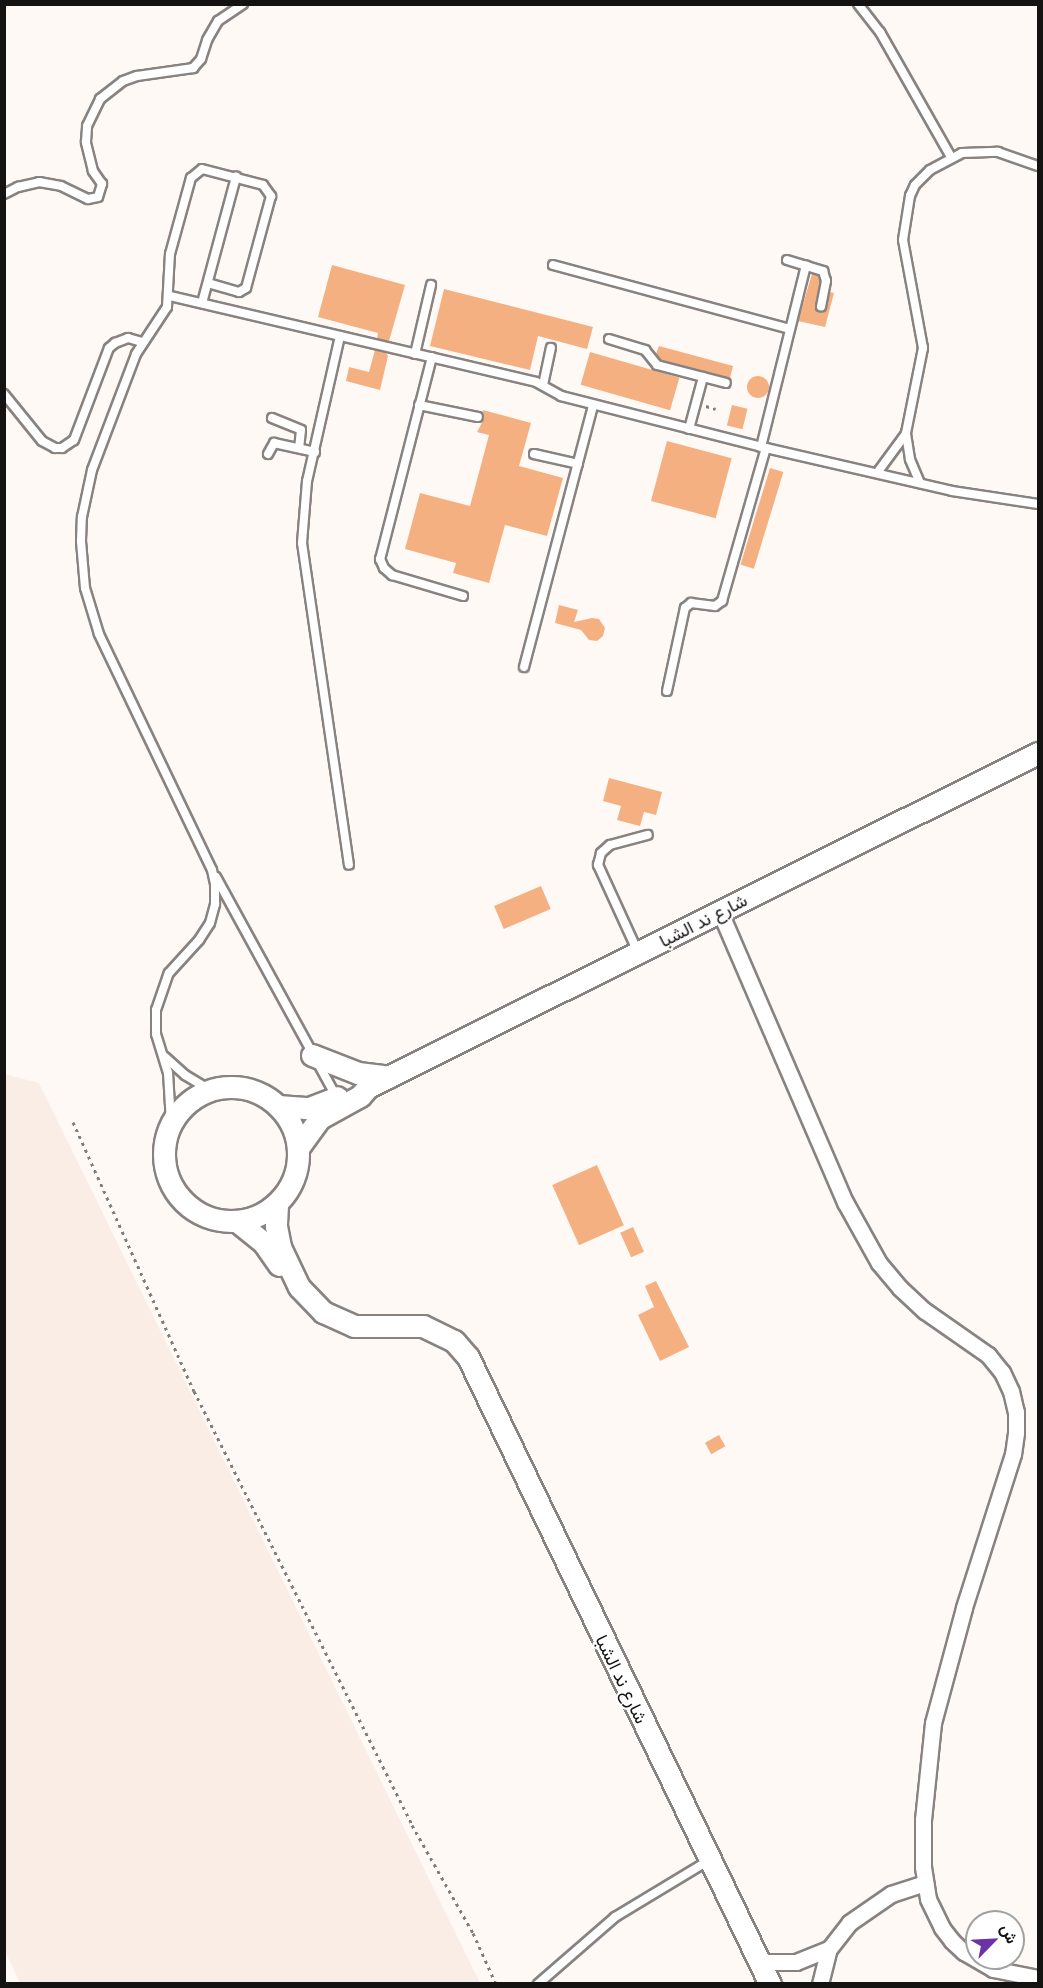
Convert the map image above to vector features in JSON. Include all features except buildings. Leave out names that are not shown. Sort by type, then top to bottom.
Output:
[{"type":"main road","name":"شارع ند الشبا","points":[[298,1148],[320,1118],[360,1096],[368,1088],[1038,753]]},
{"type":"main road","points":[[312,1055],[351,1071],[389,1077]]},
{"type":"main road","points":[[231,1087],[251,1090],[278,1106],[292,1125],[298,1148],[294,1179],[277,1205],[259,1216],[238,1222],[207,1218],[189,1207],[174,1191],[166,1172],[164,1152],[171,1123],[183,1107],[210,1090],[231,1087]]},
{"type":"main road","name":"شارع ند الشبا","points":[[278,1106],[309,1108],[356,1089],[368,1088]]},
{"type":"main road","name":"شارع ند الشبا","points":[[277,1205],[276,1226],[280,1247],[300,1287],[314,1305],[332,1318],[354,1326],[412,1324],[434,1330],[458,1345],[472,1364],[770,1983]]},
{"type":"main road","name":"شارع ند الشبا","points":[[238,1222],[263,1242],[300,1302],[326,1324],[358,1335],[402,1332],[425,1335],[443,1343],[476,1374]]},
{"type":"street","points":[[720,912],[845,1202],[879,1263],[900,1288],[925,1311],[988,1355],[1002,1372],[1011,1391],[1016,1412],[1013,1454],[964,1608],[933,1724],[923,1819],[924,1883],[928,1899],[942,1928],[964,1952],[993,1969],[1038,1978]]},
{"type":"street","points":[[820,1983],[829,1949],[849,1923],[876,1902],[891,1894],[924,1883]]},
{"type":"street","points":[[760,1962],[796,1962],[829,1949]]},
{"type":"lane","points":[[4,194],[18,187],[39,182],[61,186],[88,199],[98,197],[102,184],[93,171],[86,142],[89,119],[100,99],[110,89],[130,78],[193,68],[201,59],[207,40],[218,21],[243,4]]},
{"type":"lane","points":[[858,4],[880,32],[951,157]]},
{"type":"lane","points":[[920,483],[909,459],[906,433],[923,348],[905,249],[904,227],[910,196],[915,185],[930,170],[951,157],[986,151],[1038,166]]},
{"type":"lane","points":[[208,283],[238,292],[246,288],[271,196],[267,188],[207,169],[198,171],[191,178],[168,262],[170,296],[163,317],[142,342],[89,482],[82,517],[82,565],[91,611],[99,634],[212,870],[336,1097]]},
{"type":"lane","points":[[202,303],[236,177]]},
{"type":"lane","points":[[787,260],[821,269],[826,275],[821,307]]},
{"type":"lane","points":[[553,265],[790,329]]},
{"type":"lane","points":[[667,691],[685,608],[695,602],[715,606],[722,601],[764,447],[806,265]]},
{"type":"lane","points":[[415,354],[431,285]]},
{"type":"lane","points":[[170,296],[543,385],[561,396],[593,405],[764,447],[920,483],[1038,504]]},
{"type":"lane","points":[[340,336],[304,496],[302,543],[350,866]]},
{"type":"lane","points":[[4,394],[42,441],[55,448],[62,448],[74,440],[109,348],[128,338],[142,342]]},
{"type":"lane","points":[[609,339],[645,350],[657,365],[726,383]]},
{"type":"lane","points":[[543,385],[551,348]]},
{"type":"lane","points":[[432,357],[380,553],[381,564],[392,575],[463,596]]},
{"type":"lane","points":[[689,429],[703,377]]},
{"type":"lane","points":[[419,405],[478,417]]},
{"type":"lane","points":[[524,667],[593,405]]},
{"type":"lane","points":[[272,418],[299,428],[302,433],[299,448]]},
{"type":"lane","points":[[877,473],[906,433]]},
{"type":"lane","points":[[267,454],[274,443],[315,452]]},
{"type":"lane","points":[[534,454],[578,464]]},
{"type":"lane","points":[[638,953],[598,865],[601,853],[610,845],[648,835]]},
{"type":"lane","points":[[171,1123],[164,1056],[156,1035],[159,998],[168,973],[199,940],[210,923],[215,904],[212,870]]},
{"type":"lane","points":[[164,1056],[185,1075],[210,1090]]},
{"type":"lane","points":[[538,1983],[615,1917],[710,1860]]},
{"type":"path","points":[[73,1122],[194,1391],[412,1825],[473,1934],[496,1983]]},
{"type":"shaded area","points":[[4,1074],[39,1083],[480,1983],[20,1983],[4,1949]]}]
